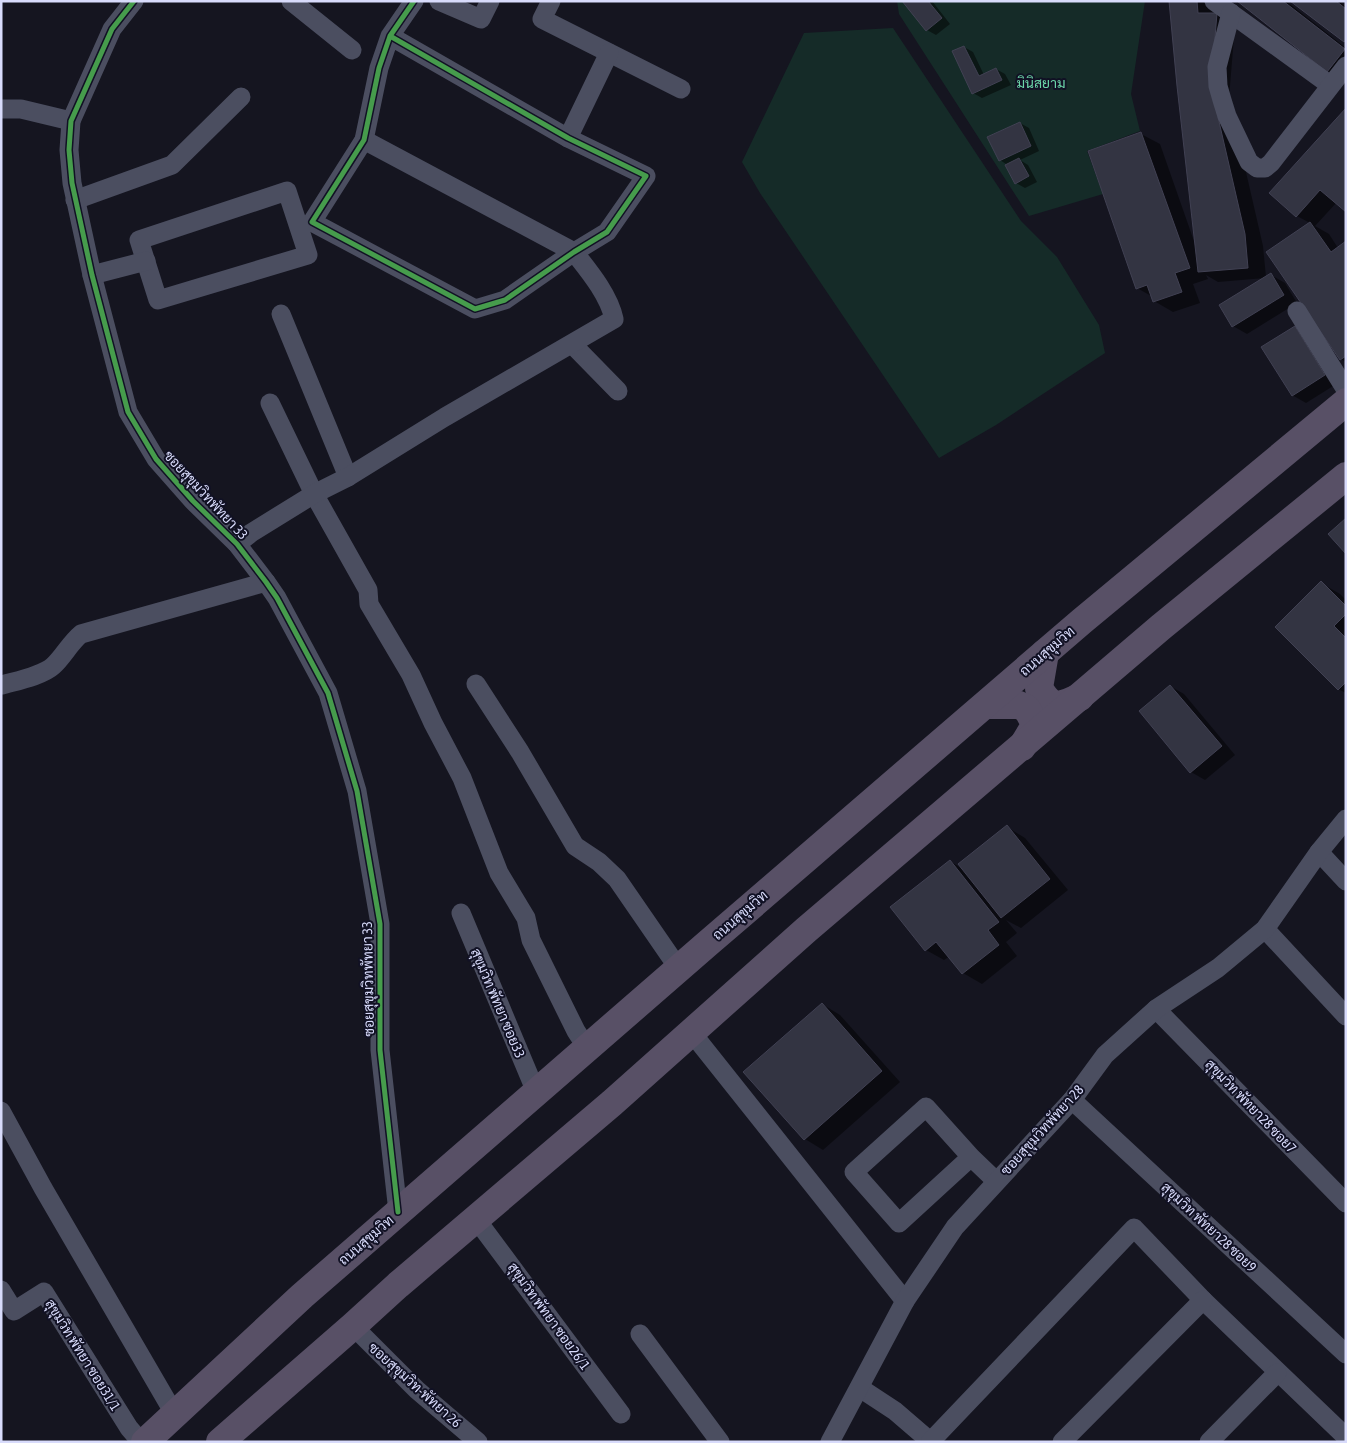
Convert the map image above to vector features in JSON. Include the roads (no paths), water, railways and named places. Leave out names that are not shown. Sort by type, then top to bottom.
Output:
[{"type":"highway","name":"ถนนสุขุมวิท","points":[[145,1442],[302,1296],[536,1092],[1045,653],[1346,402]]},
{"type":"highway","points":[[220,1442],[398,1285],[692,1034],[806,930],[980,780],[1022,747],[1161,627],[1346,476]]},
{"type":"highway","points":[[1045,653],[1039,688],[1045,698],[1052,704],[1062,706],[1080,697]]},
{"type":"highway","points":[[986,704],[1019,705],[1027,709],[1033,720],[1034,727],[1022,747]]},
{"type":"street","name":"ซอยสุขุมวิทพัทยา 33","points":[[134,1],[112,29],[71,121],[70,150],[75,200],[92,275],[128,412],[156,459],[193,501],[237,544],[266,582],[277,598],[328,694],[357,791],[380,924],[380,1050],[398,1212]]},
{"type":"street","points":[[291,1],[352,50]]},
{"type":"street","points":[[390,36],[568,138],[646,176],[608,232],[574,252],[504,300],[475,309],[312,222],[364,140],[379,68],[390,36],[414,1]]},
{"type":"street","points":[[439,1],[481,19],[490,1]]},
{"type":"street","points":[[551,1],[542,19],[682,90]]},
{"type":"street","points":[[1214,1],[1330,85]]},
{"type":"street","points":[[1231,13],[1217,67],[1218,86],[1227,116],[1249,162],[1257,168],[1265,168],[1271,163],[1346,66]]},
{"type":"street","points":[[568,138],[609,53]]},
{"type":"street","points":[[75,200],[172,165],[241,97]]},
{"type":"street","points":[[1,109],[21,109],[71,121]]},
{"type":"street","points":[[237,544],[314,494],[348,477],[445,417],[614,319],[612,307],[574,252],[364,140]]},
{"type":"street","points":[[287,191],[308,255],[158,300],[146,261],[139,240],[287,191]]},
{"type":"street","points":[[92,275],[146,261]]},
{"type":"street","points":[[1298,311],[1346,390]]},
{"type":"street","points":[[281,314],[348,477]]},
{"type":"street","points":[[572,344],[618,391]]},
{"type":"street","points":[[270,403],[314,494],[368,590],[369,604],[411,675],[433,723],[462,778],[499,873],[526,918],[531,940],[576,1031],[587,1048]]},
{"type":"street","points":[[2,685],[46,672],[81,634],[266,582]]},
{"type":"street","points":[[476,684],[520,752],[575,846],[598,862],[617,879],[679,969]]},
{"type":"street","name":"ซอยสุขุมวิทพัทยา 28","points":[[830,1442],[905,1301],[955,1227],[1072,1100],[1105,1055],[1156,1009],[1218,968],[1265,928],[1319,852],[1346,819]]},
{"type":"street","points":[[1319,852],[1346,881]]},
{"type":"street","name":"สุขุมวิท พัทยา ซอย33","points":[[461,913],[536,1092]]},
{"type":"street","points":[[1265,928],[1346,1016]]},
{"type":"street","name":"สุขุมวิท พัทยา28 ซอย7","points":[[1156,1009],[1346,1203]]},
{"type":"street","points":[[692,1034],[905,1301]]},
{"type":"street","name":"สุขุมวิท พัทยา28 ซอย9","points":[[1072,1100],[1346,1354]]},
{"type":"street","points":[[971,1157],[899,1223],[854,1172],[926,1107],[971,1157],[996,1181]]},
{"type":"street","points":[[1,1111],[174,1416]]},
{"type":"street","name":"สุขุมวิท พัทยา ซอย26/1","points":[[476,1219],[621,1414]]},
{"type":"street","points":[[860,1388],[895,1411],[931,1441],[1134,1228],[1203,1300],[1346,1437]]},
{"type":"street","name":"สุขุมวิท พัทยา ซอย31/1","points":[[1,1290],[14,1311],[44,1292],[129,1428],[140,1442]]},
{"type":"street","points":[[1062,1442],[1203,1300]]},
{"type":"street","name":"ซอยสุขุมวิท-พัทยา 26","points":[[353,1326],[417,1390],[478,1442]]},
{"type":"street","points":[[640,1334],[720,1442]]},
{"type":"street","points":[[1209,1442],[1277,1372]]},
{"type":"park label","name":"มินิสยาม","points":[[1041,83]]}]
